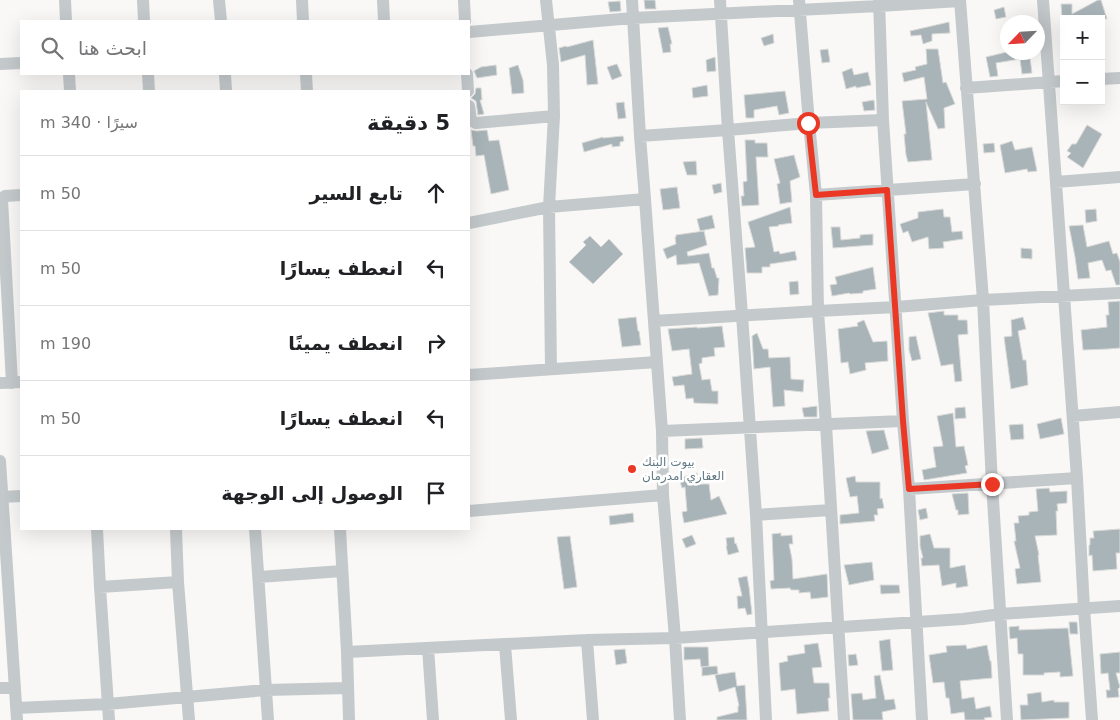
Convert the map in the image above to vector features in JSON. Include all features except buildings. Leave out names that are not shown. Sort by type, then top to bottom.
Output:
[{"type":"street","points":[[64,0],[66,20]]},
{"type":"street","points":[[143,0],[144,20]]},
{"type":"street","points":[[219,0],[221,20]]},
{"type":"street","points":[[302,0],[303,20]]},
{"type":"street","points":[[383,0],[384,20]]},
{"type":"street","points":[[464,0],[465,20]]},
{"type":"street","points":[[546,0],[553,65],[554,116],[549,207],[551,369]]},
{"type":"street","points":[[632,0],[662,431],[663,495],[680,720]]},
{"type":"street","points":[[720,0],[756,515],[766,720]]},
{"type":"street","points":[[470,32],[633,18],[721,14],[799,5],[960,0],[983,300],[992,484],[1008,720]]},
{"type":"street","points":[[1043,0],[1073,416],[1092,720]]},
{"type":"street","points":[[879,3],[887,190],[909,489],[922,720]]},
{"type":"street","points":[[799,5],[808,123],[816,195],[818,310],[844,720]]},
{"type":"street","points":[[0,64],[20,63]]},
{"type":"street","points":[[69,75],[70,90]]},
{"type":"street","points":[[148,75],[149,90]]},
{"type":"street","points":[[225,75],[226,90]]},
{"type":"street","points":[[306,75],[307,90]]},
{"type":"street","points":[[467,75],[468,90]]},
{"type":"street","points":[[1105,79],[1120,78]]},
{"type":"street","points":[[966,88],[1060,81]]},
{"type":"street","points":[[470,113],[471,120],[476,123],[554,116]]},
{"type":"street","points":[[640,136],[808,123],[883,120]]},
{"type":"street","points":[[1056,182],[1120,177]]},
{"type":"street","points":[[816,195],[975,184]]},
{"type":"street","points":[[11,383],[2,199],[5,196],[20,195]]},
{"type":"street","points":[[470,223],[549,207],[645,199]]},
{"type":"street","points":[[654,321],[1120,293]]},
{"type":"street","points":[[470,375],[657,362]]},
{"type":"street","points":[[1073,416],[1120,412]]},
{"type":"street","points":[[662,431],[903,421]]},
{"type":"street","points":[[0,461],[16,714],[266,690],[347,688]]},
{"type":"street","points":[[909,489],[1077,478]]},
{"type":"street","points":[[470,511],[663,495]]},
{"type":"street","points":[[2,498],[20,496]]},
{"type":"street","points":[[756,515],[831,510]]},
{"type":"street","points":[[98,530],[109,720]]},
{"type":"street","points":[[176,530],[178,582],[189,720]]},
{"type":"street","points":[[255,530],[268,720]]},
{"type":"street","points":[[340,530],[349,720]]},
{"type":"street","points":[[259,578],[342,571]]},
{"type":"street","points":[[100,587],[178,582]]},
{"type":"street","points":[[347,652],[587,640],[675,638],[1120,606]]},
{"type":"street","points":[[587,640],[593,720]]},
{"type":"street","points":[[505,645],[510,720]]},
{"type":"street","points":[[428,648],[433,720]]},
{"type":"street","points":[[0,688],[14,688]]},
{"type":"place","name":"بيوت البنك العقاري امدرمان","points":[[632,469]]},
{"type":"route","points":[[808,123],[816,195],[887,190],[909,489],[992,484]]}]
